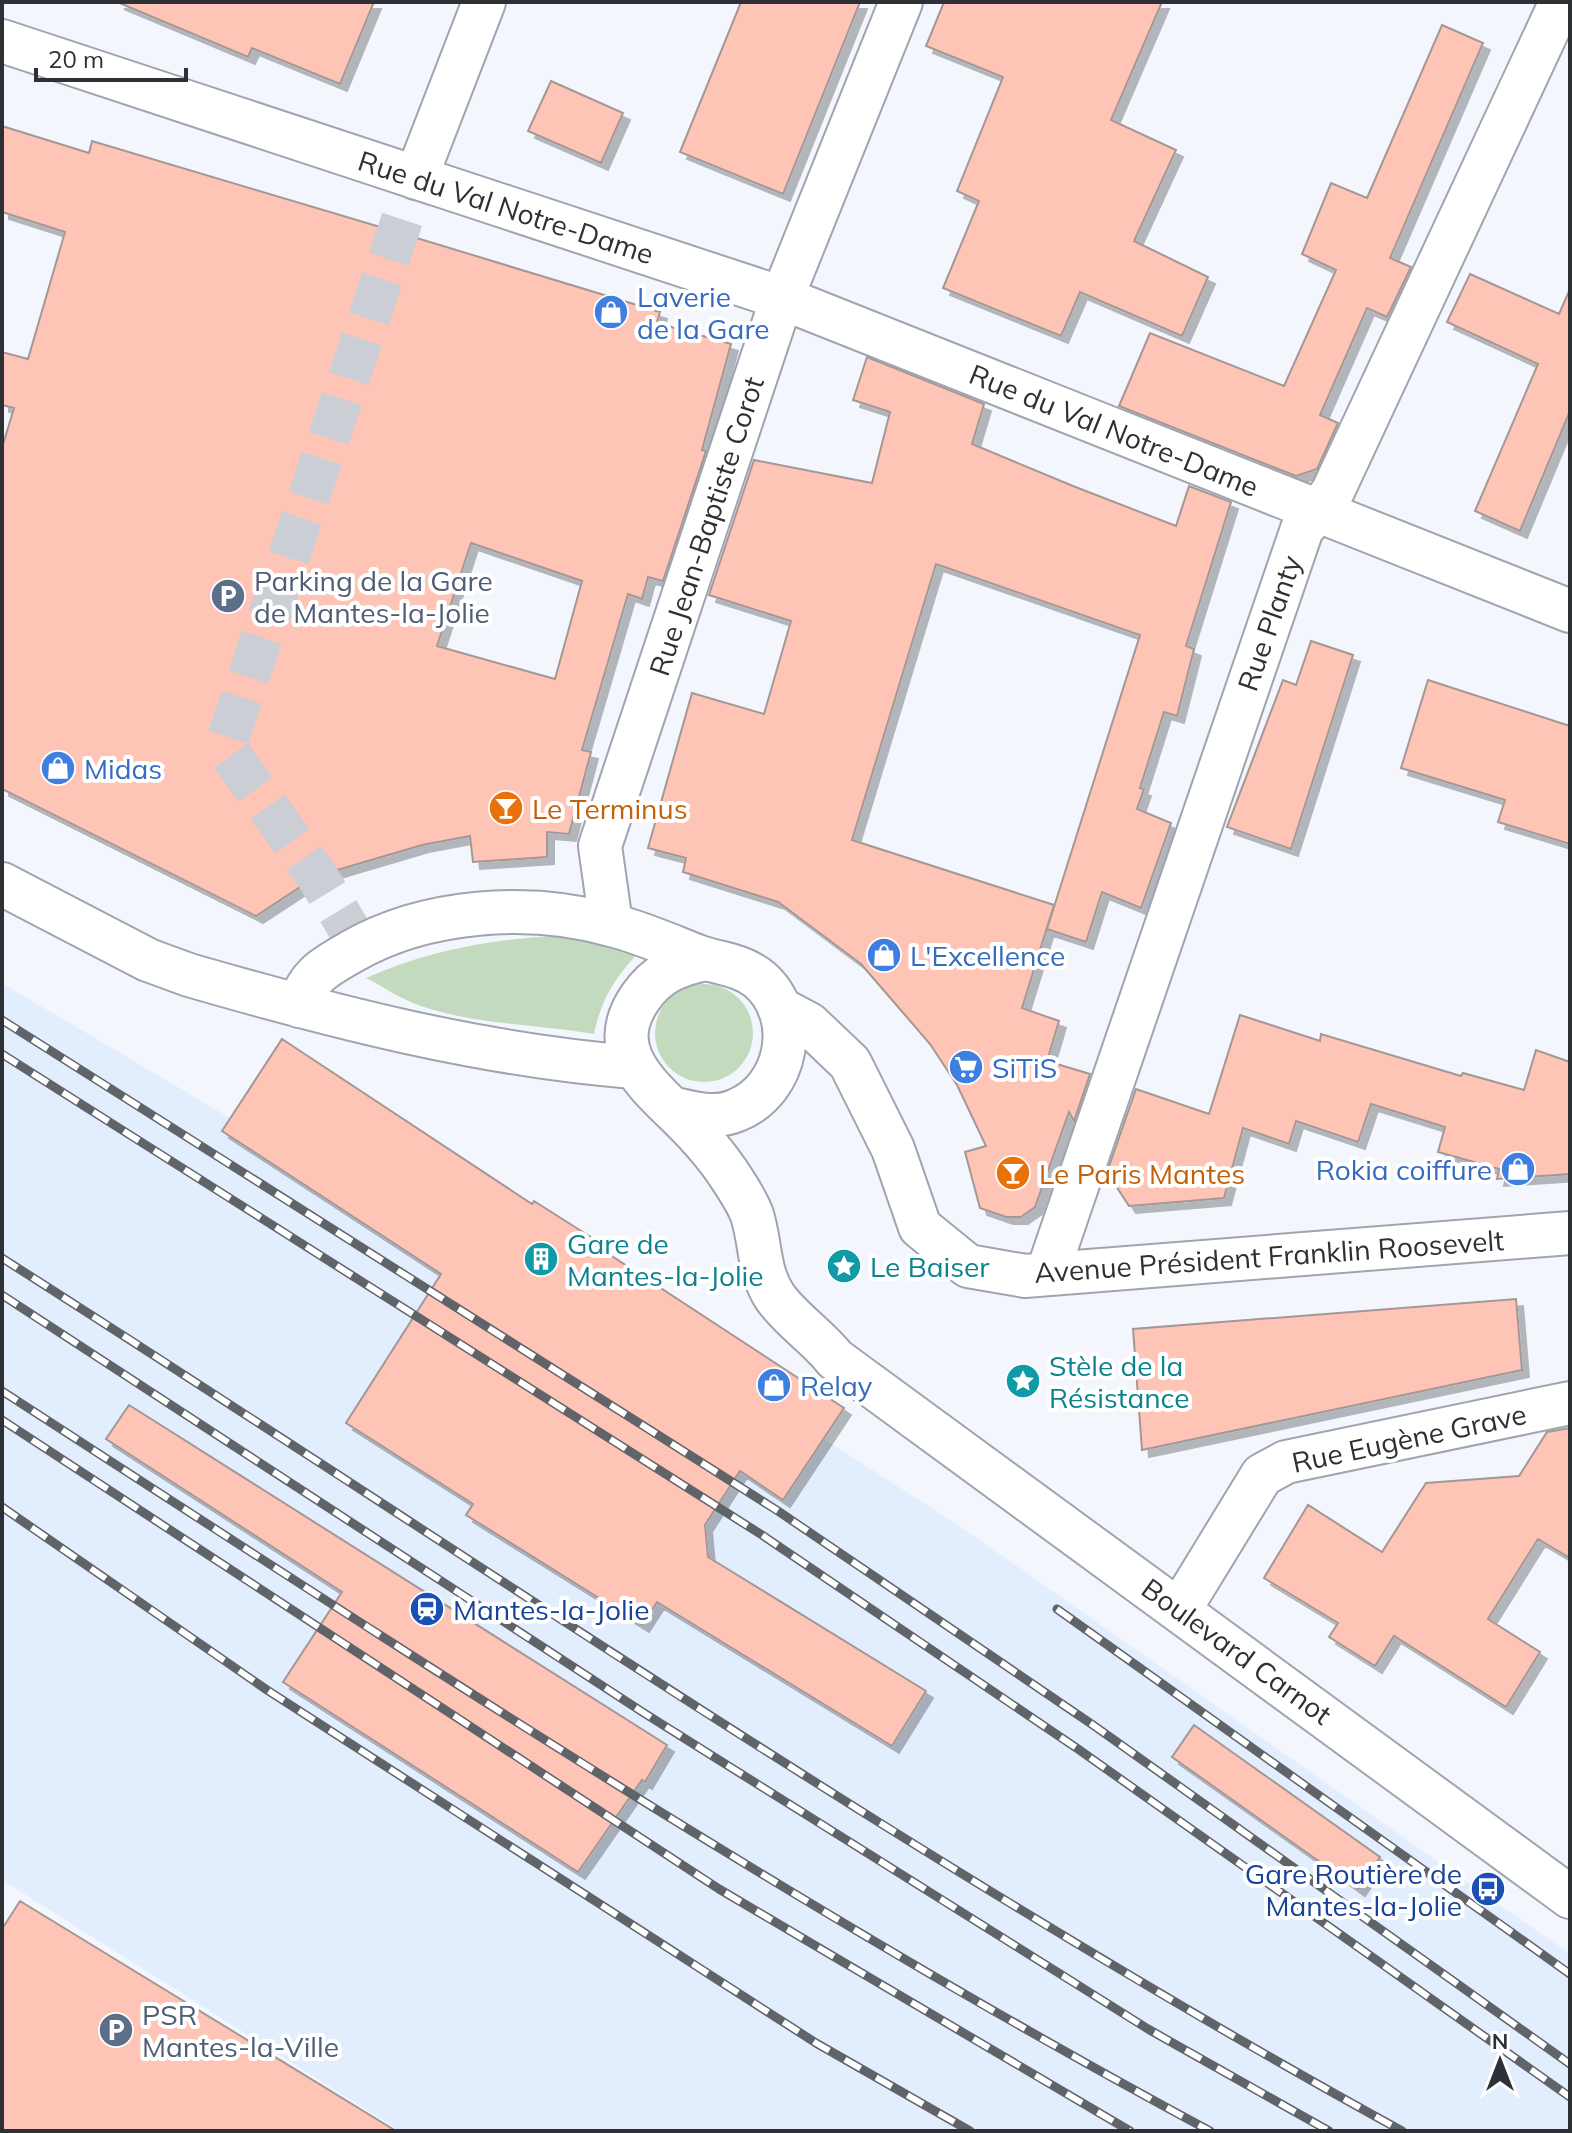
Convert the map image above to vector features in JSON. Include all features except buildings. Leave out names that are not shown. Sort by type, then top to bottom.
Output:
[{"type":"street","points":[[416,178],[484,2]]},
{"type":"street","name":"Rue Jean-Baptiste Corot","points":[[611,924],[600,846],[782,298],[901,2]]},
{"type":"street","name":"Rue Planty","points":[[1047,1274],[1302,529],[1332,493],[1561,2]]},
{"type":"street","name":"Rue du Val Notre-Dame","points":[[2,41],[782,298],[1570,611]]},
{"type":"street","points":[[2,884],[148,960],[299,1006],[506,1053],[633,1067]]},
{"type":"street","points":[[299,1006],[312,975],[374,939],[406,926],[532,912],[611,924],[706,959],[740,966],[761,981],[779,1008],[786,1037],[782,1060],[763,1093],[736,1110],[707,1116],[671,1108],[647,1087],[633,1067],[627,1038],[634,1007],[650,982],[677,965],[706,959]]},
{"type":"street","name":"Avenue Président Franklin Roosevelt","points":[[779,1008],[809,1024],[850,1063],[893,1149],[920,1227],[968,1266],[1025,1276],[1570,1233]]},
{"type":"street","name":"Boulevard Carnot","points":[[671,1108],[715,1156],[752,1215],[757,1256],[775,1297],[835,1359],[1570,1897]]},
{"type":"street","name":"Rue Eugène Grave","points":[[1180,1609],[1262,1475],[1286,1462],[1570,1403]]},
{"type":"shaded area","points":[[2,983],[230,1118],[282,1039],[843,1408],[824,1439],[961,1527],[1570,1954],[1570,2131],[400,2131],[2,1880]]},
{"type":"green space","points":[[563,936],[638,953],[610,990],[594,1034],[485,1021],[442,1012],[407,1000],[366,978],[462,947],[512,939]]},
{"type":"green space","points":[[704,984],[723,988],[739,998],[749,1014],[753,1033],[749,1052],[739,1068],[723,1078],[704,1082],[685,1078],[669,1068],[659,1052],[655,1033],[659,1014],[669,998],[685,988]]},
{"type":"tunnel","points":[[360,947],[317,876],[225,747],[416,178]]},
{"type":"railway","points":[[2,1020],[778,1511],[1093,1725],[1570,2064]]},
{"type":"railway","points":[[2,1054],[762,1535],[1078,1749],[1570,2097]]},
{"type":"railway","points":[[2,1258],[869,1816],[1222,2030],[1402,2131]]},
{"type":"railway","points":[[2,1295],[644,1713],[1148,2029],[1329,2131]]},
{"type":"railway","points":[[2,1391],[449,1679],[749,1866],[1055,2046],[1210,2131]]},
{"type":"railway","points":[[2,1420],[719,1889],[1130,2131]]},
{"type":"railway","points":[[2,1507],[267,1690],[816,2043],[970,2131]]},
{"type":"railway","points":[[1057,1609],[1570,1974]]},
{"type":"place","name":"Laverie de la Gare","points":[[611,312]]},
{"type":"place","name":"Parking de la Gare de Mantes-la-Jolie","points":[[228,596]]},
{"type":"place","name":"Midas","points":[[58,768]]},
{"type":"place","name":"Le Terminus","points":[[506,808]]},
{"type":"place","name":"L'Excellence","points":[[884,955]]},
{"type":"place","name":"SiTiS","points":[[966,1067]]},
{"type":"place","name":"Rokia coiffure","points":[[1518,1169]]},
{"type":"place","name":"Le Paris Mantes","points":[[1013,1173]]},
{"type":"place","name":"Gare de Mantes-la-Jolie","points":[[541,1259]]},
{"type":"place","name":"Le Baiser","points":[[844,1266]]},
{"type":"place","name":"Stèle de la Résistance","points":[[1023,1381]]},
{"type":"place","name":"Relay","points":[[774,1385]]},
{"type":"place","name":"Mantes-la-Jolie","points":[[427,1609]]},
{"type":"place","name":"Gare Routière de Mantes-la-Jolie","points":[[1488,1889]]},
{"type":"place","name":"PSR Mantes-la-Ville","points":[[116,2030]]}]
